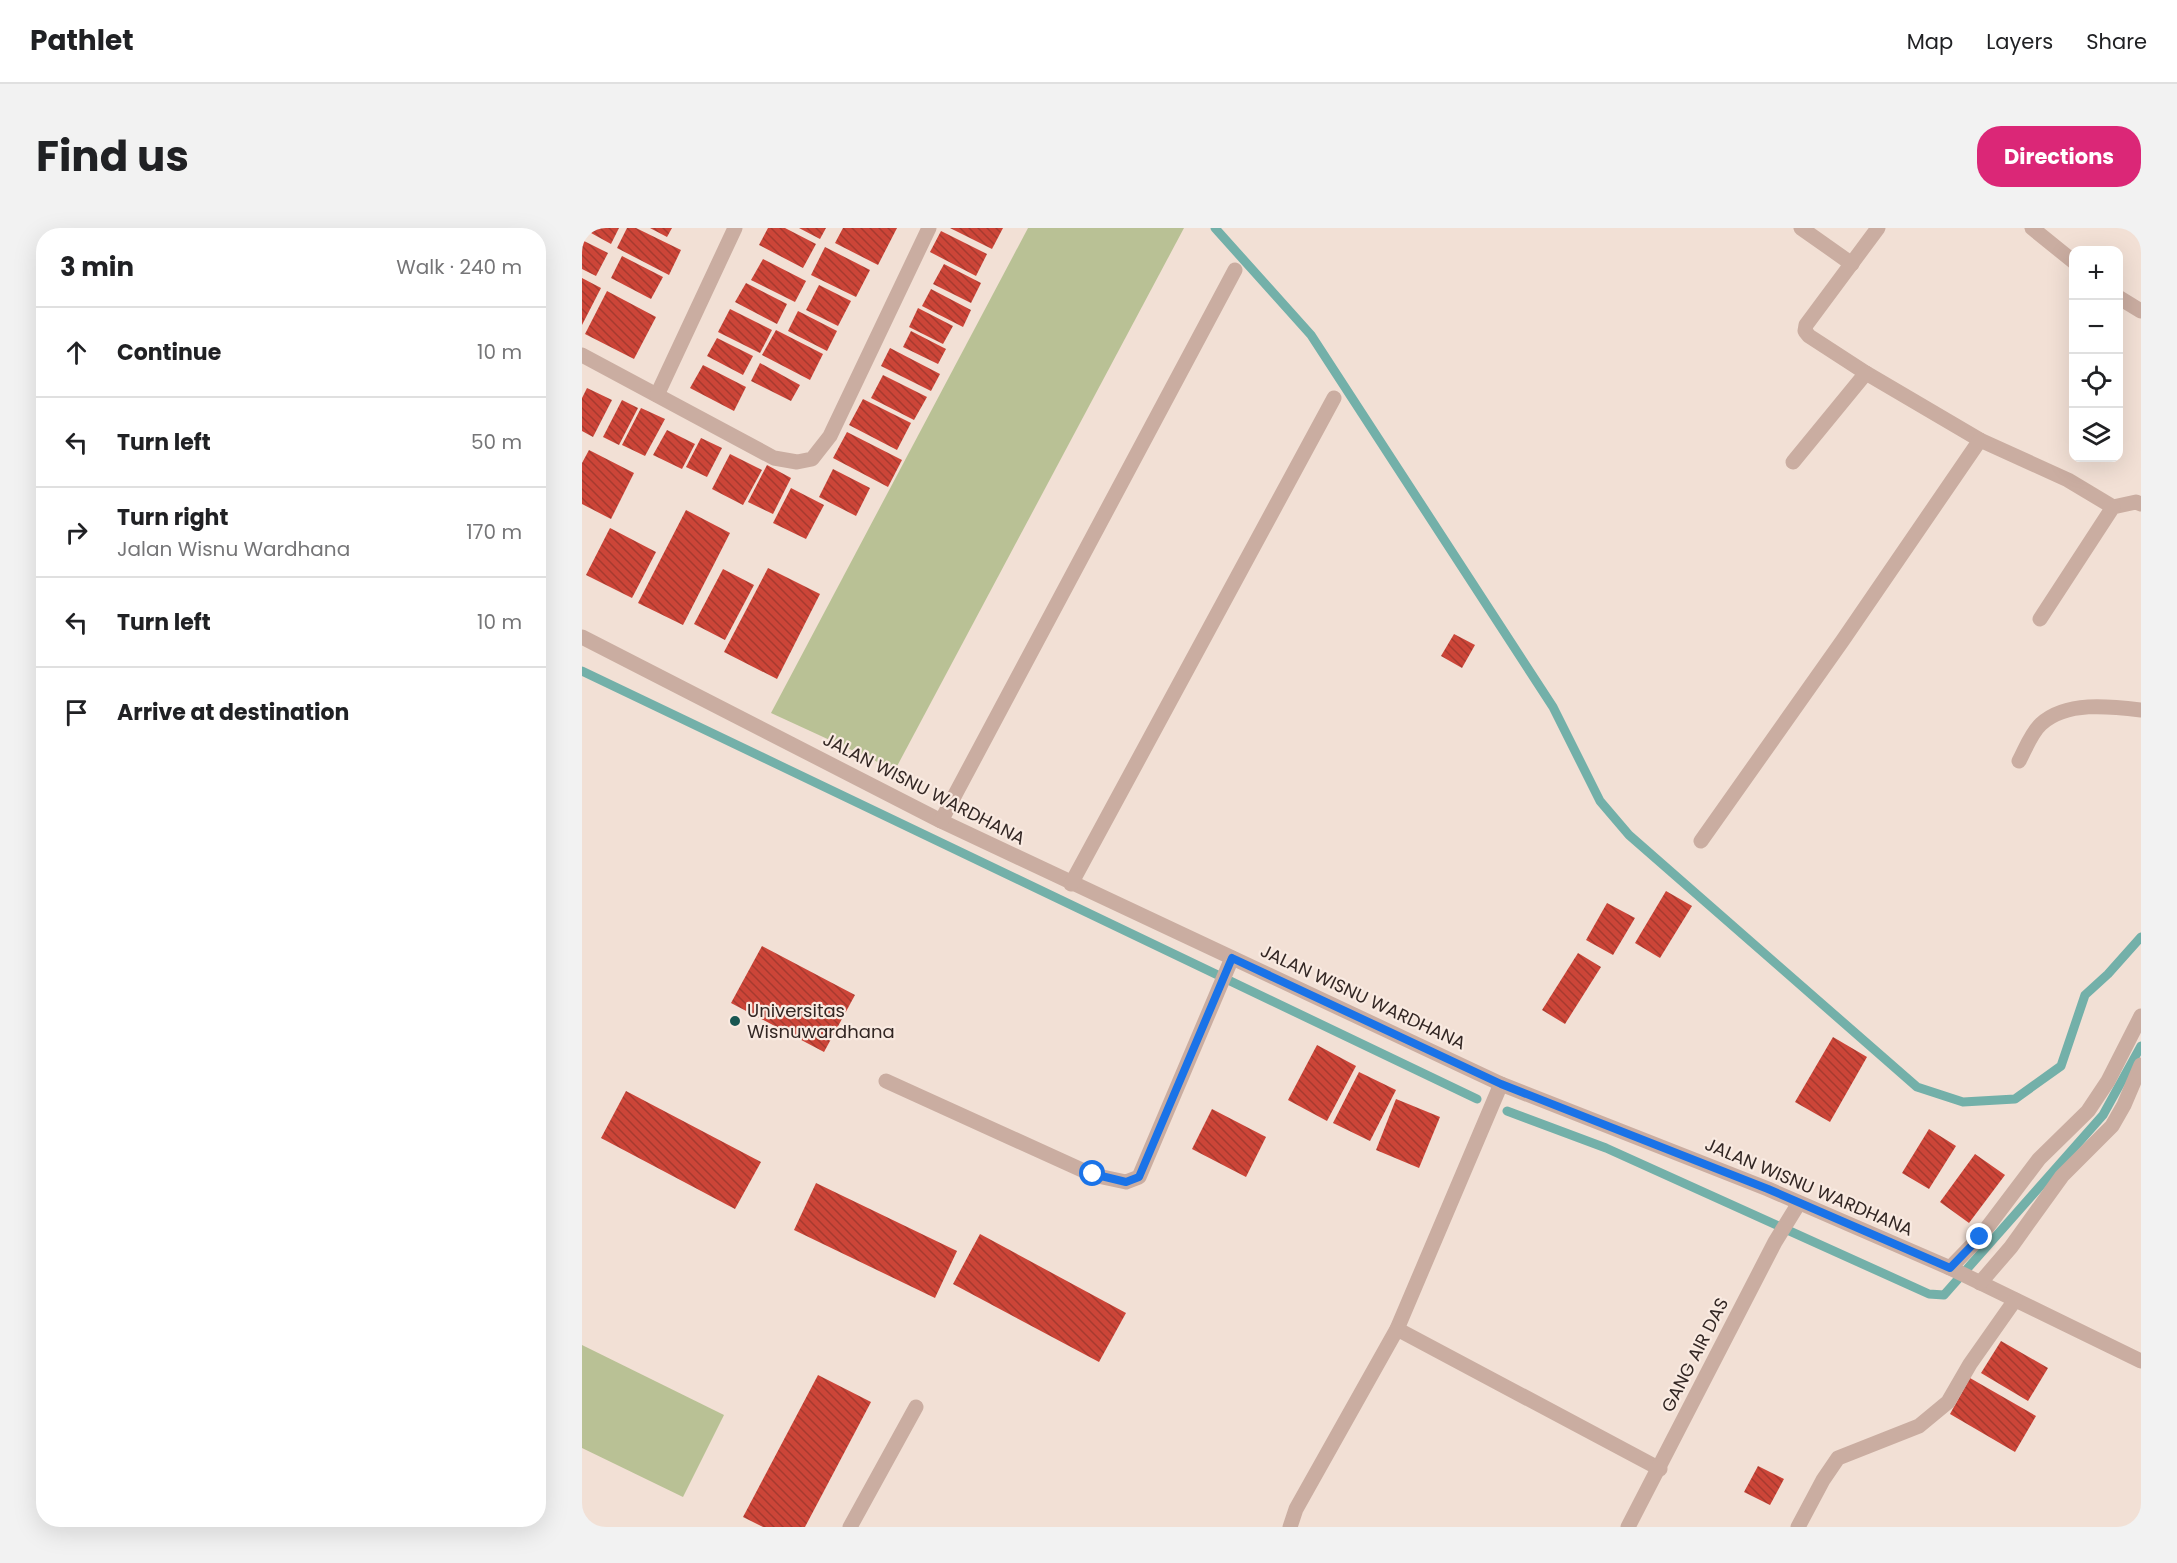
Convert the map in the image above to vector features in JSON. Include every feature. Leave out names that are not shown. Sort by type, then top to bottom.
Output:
[{"type":"street","points":[[657,395],[735,228]]},
{"type":"street","points":[[582,355],[774,458],[797,462],[812,459],[830,436],[929,228]]},
{"type":"street","points":[[1801,228],[1852,264]]},
{"type":"street","points":[[1878,228],[1806,325],[1805,331],[1809,336],[1866,373],[1980,440],[2068,480],[2113,507]]},
{"type":"street","points":[[2032,228],[2069,259]]},
{"type":"street","points":[[941,821],[1235,270]]},
{"type":"street","points":[[2123,300],[2141,311]]},
{"type":"street","points":[[1793,462],[1866,373]]},
{"type":"street","points":[[1071,884],[1334,398]]},
{"type":"street","points":[[1701,841],[1980,440]]},
{"type":"street","points":[[2040,619],[2113,507],[2139,499]]},
{"type":"street","name":"JALAN WISNU WARDHANA","points":[[582,637],[941,821],[1501,1084],[1768,1189],[1952,1269],[2141,1361]]},
{"type":"street","points":[[2019,761],[2039,726],[2058,712],[2109,706],[2141,710]]},
{"type":"street","points":[[886,1081],[1093,1174],[1126,1182],[1139,1177],[1232,958]]},
{"type":"street","points":[[1952,1269],[2041,1161],[2088,1110],[2108,1081],[2141,1016]]},
{"type":"street","points":[[1977,1281],[2011,1247],[2060,1174],[2112,1126],[2124,1105],[2141,1065]]},
{"type":"street","points":[[1290,1527],[1296,1509],[1397,1329],[1501,1084]]},
{"type":"street","points":[[2041,1161],[2060,1174]]},
{"type":"street","name":"GANG AIR DAS","points":[[1628,1527],[1660,1469],[1775,1242],[1800,1203]]},
{"type":"street","points":[[1798,1527],[1823,1480],[1838,1458],[1919,1426],[1948,1402],[1970,1364],[2015,1300]]},
{"type":"street","points":[[1397,1329],[1660,1469]]},
{"type":"street","points":[[850,1527],[916,1407]]},
{"type":"green space","points":[[1028,228],[1184,228],[895,770],[771,713]]},
{"type":"green space","points":[[582,1345],[724,1415],[683,1497],[582,1448]]},
{"type":"building","points":[[582,228],[619,228],[611,244]]},
{"type":"building","points":[[627,228],[636,228],[681,250],[669,275],[617,248]]},
{"type":"building","points":[[650,228],[672,228],[667,237]]},
{"type":"building","points":[[768,228],[785,228],[816,244],[803,268],[759,245]]},
{"type":"building","points":[[799,228],[826,228],[820,239]]},
{"type":"building","points":[[843,228],[897,228],[878,265],[835,243]]},
{"type":"building","points":[[950,228],[1003,228],[992,249]]},
{"type":"building","points":[[941,231],[987,254],[976,276],[930,252]]},
{"type":"building","points":[[582,240],[608,253],[596,276],[582,269]]},
{"type":"building","points":[[825,247],[870,270],[856,297],[811,275]]},
{"type":"building","points":[[622,256],[663,277],[651,299],[611,278]]},
{"type":"building","points":[[763,259],[806,281],[795,302],[751,280]]},
{"type":"building","points":[[944,264],[981,283],[971,303],[933,284]]},
{"type":"building","points":[[582,278],[601,288],[582,325]]},
{"type":"building","points":[[746,283],[787,304],[777,324],[735,302]]},
{"type":"building","points":[[819,285],[851,301],[838,326],[806,310]]},
{"type":"building","points":[[931,289],[971,310],[963,327],[922,306]]},
{"type":"building","points":[[607,291],[656,317],[634,359],[585,334]]},
{"type":"building","points":[[918,308],[953,326],[943,344],[909,327]]},
{"type":"building","points":[[730,309],[772,330],[760,353],[718,332]]},
{"type":"building","points":[[798,311],[837,331],[827,351],[788,331]]},
{"type":"building","points":[[776,330],[823,354],[810,380],[762,355]]},
{"type":"building","points":[[911,331],[946,349],[938,364],[903,347]]},
{"type":"building","points":[[717,338],[753,356],[743,375],[707,356]]},
{"type":"building","points":[[890,348],[940,374],[931,391],[881,366]]},
{"type":"building","points":[[760,363],[800,385],[791,401],[751,381]]},
{"type":"building","points":[[703,365],[746,387],[734,411],[690,388]]},
{"type":"building","points":[[883,375],[927,397],[914,420],[871,398]]},
{"type":"building","points":[[587,388],[612,400],[593,437],[582,431],[582,398]]},
{"type":"building","points":[[863,399],[911,423],[897,450],[849,425]]},
{"type":"building","points":[[622,400],[638,408],[619,445],[603,437]]},
{"type":"building","points":[[641,408],[665,419],[645,456],[622,445]]},
{"type":"building","points":[[667,430],[695,444],[682,469],[653,455]]},
{"type":"building","points":[[847,432],[902,460],[888,487],[833,458]]},
{"type":"building","points":[[701,438],[722,448],[707,477],[686,467]]},
{"type":"building","points":[[589,450],[634,473],[611,519],[582,504],[582,463]]},
{"type":"building","points":[[730,454],[762,470],[743,505],[712,489]]},
{"type":"building","points":[[767,465],[791,478],[773,514],[748,502]]},
{"type":"building","points":[[833,469],[870,488],[856,516],[819,497]]},
{"type":"building","points":[[791,488],[824,505],[806,539],[773,523]]},
{"type":"building","points":[[686,510],[730,533],[683,625],[638,603]]},
{"type":"building","points":[[610,528],[656,552],[632,598],[586,575]]},
{"type":"building","points":[[768,568],[820,594],[777,679],[724,652]]},
{"type":"building","points":[[723,569],[754,585],[725,640],[694,624]]},
{"type":"building","points":[[1454,634],[1475,645],[1462,668],[1441,656]]},
{"type":"building","points":[[1666,891],[1692,906],[1660,958],[1635,943]]},
{"type":"building","points":[[1607,903],[1635,918],[1613,955],[1586,940]]},
{"type":"building","points":[[762,946],[855,995],[824,1052],[731,1003]]},
{"type":"building","points":[[1578,953],[1601,967],[1565,1024],[1542,1010]]},
{"type":"building","points":[[1833,1037],[1867,1057],[1830,1122],[1795,1102]]},
{"type":"building","points":[[1317,1045],[1356,1066],[1327,1121],[1288,1100]]},
{"type":"building","points":[[1359,1072],[1396,1090],[1370,1141],[1333,1123]]},
{"type":"building","points":[[626,1091],[761,1162],[735,1209],[601,1138]]},
{"type":"building","points":[[1396,1099],[1440,1117],[1419,1168],[1376,1150]]},
{"type":"building","points":[[1212,1109],[1266,1137],[1246,1177],[1192,1149]]},
{"type":"building","points":[[1929,1129],[1956,1146],[1929,1189],[1902,1173]]},
{"type":"building","points":[[1975,1154],[2005,1175],[1969,1223],[1940,1202]]},
{"type":"building","points":[[816,1183],[957,1251],[935,1298],[794,1230]]},
{"type":"building","points":[[980,1234],[1126,1313],[1099,1362],[953,1284]]},
{"type":"building","points":[[2001,1341],[2048,1368],[2028,1401],[1981,1373]]},
{"type":"building","points":[[818,1375],[871,1402],[805,1527],[763,1527],[743,1517]]},
{"type":"building","points":[[1970,1378],[2036,1416],[2015,1452],[1950,1414]]},
{"type":"building","points":[[1758,1466],[1784,1479],[1770,1505],[1744,1492]]},
{"type":"waterway","points":[[1215,228],[1311,335],[1553,707],[1600,801],[1629,835],[1917,1087],[1963,1102],[2015,1099],[2061,1066],[2085,995],[2108,974],[2141,937]]},
{"type":"waterway","points":[[582,671],[1477,1099]]},
{"type":"waterway","points":[[1507,1111],[1606,1148],[1929,1294],[1944,1295],[2103,1115],[2141,1046]]},
{"type":"place","name":"Universitas Wisnuwardhana","points":[[735,1021]]},
{"type":"route","points":[[1093,1174],[1126,1182],[1139,1177],[1232,958],[1501,1084],[1768,1189],[1950,1268],[1980,1237]]}]
